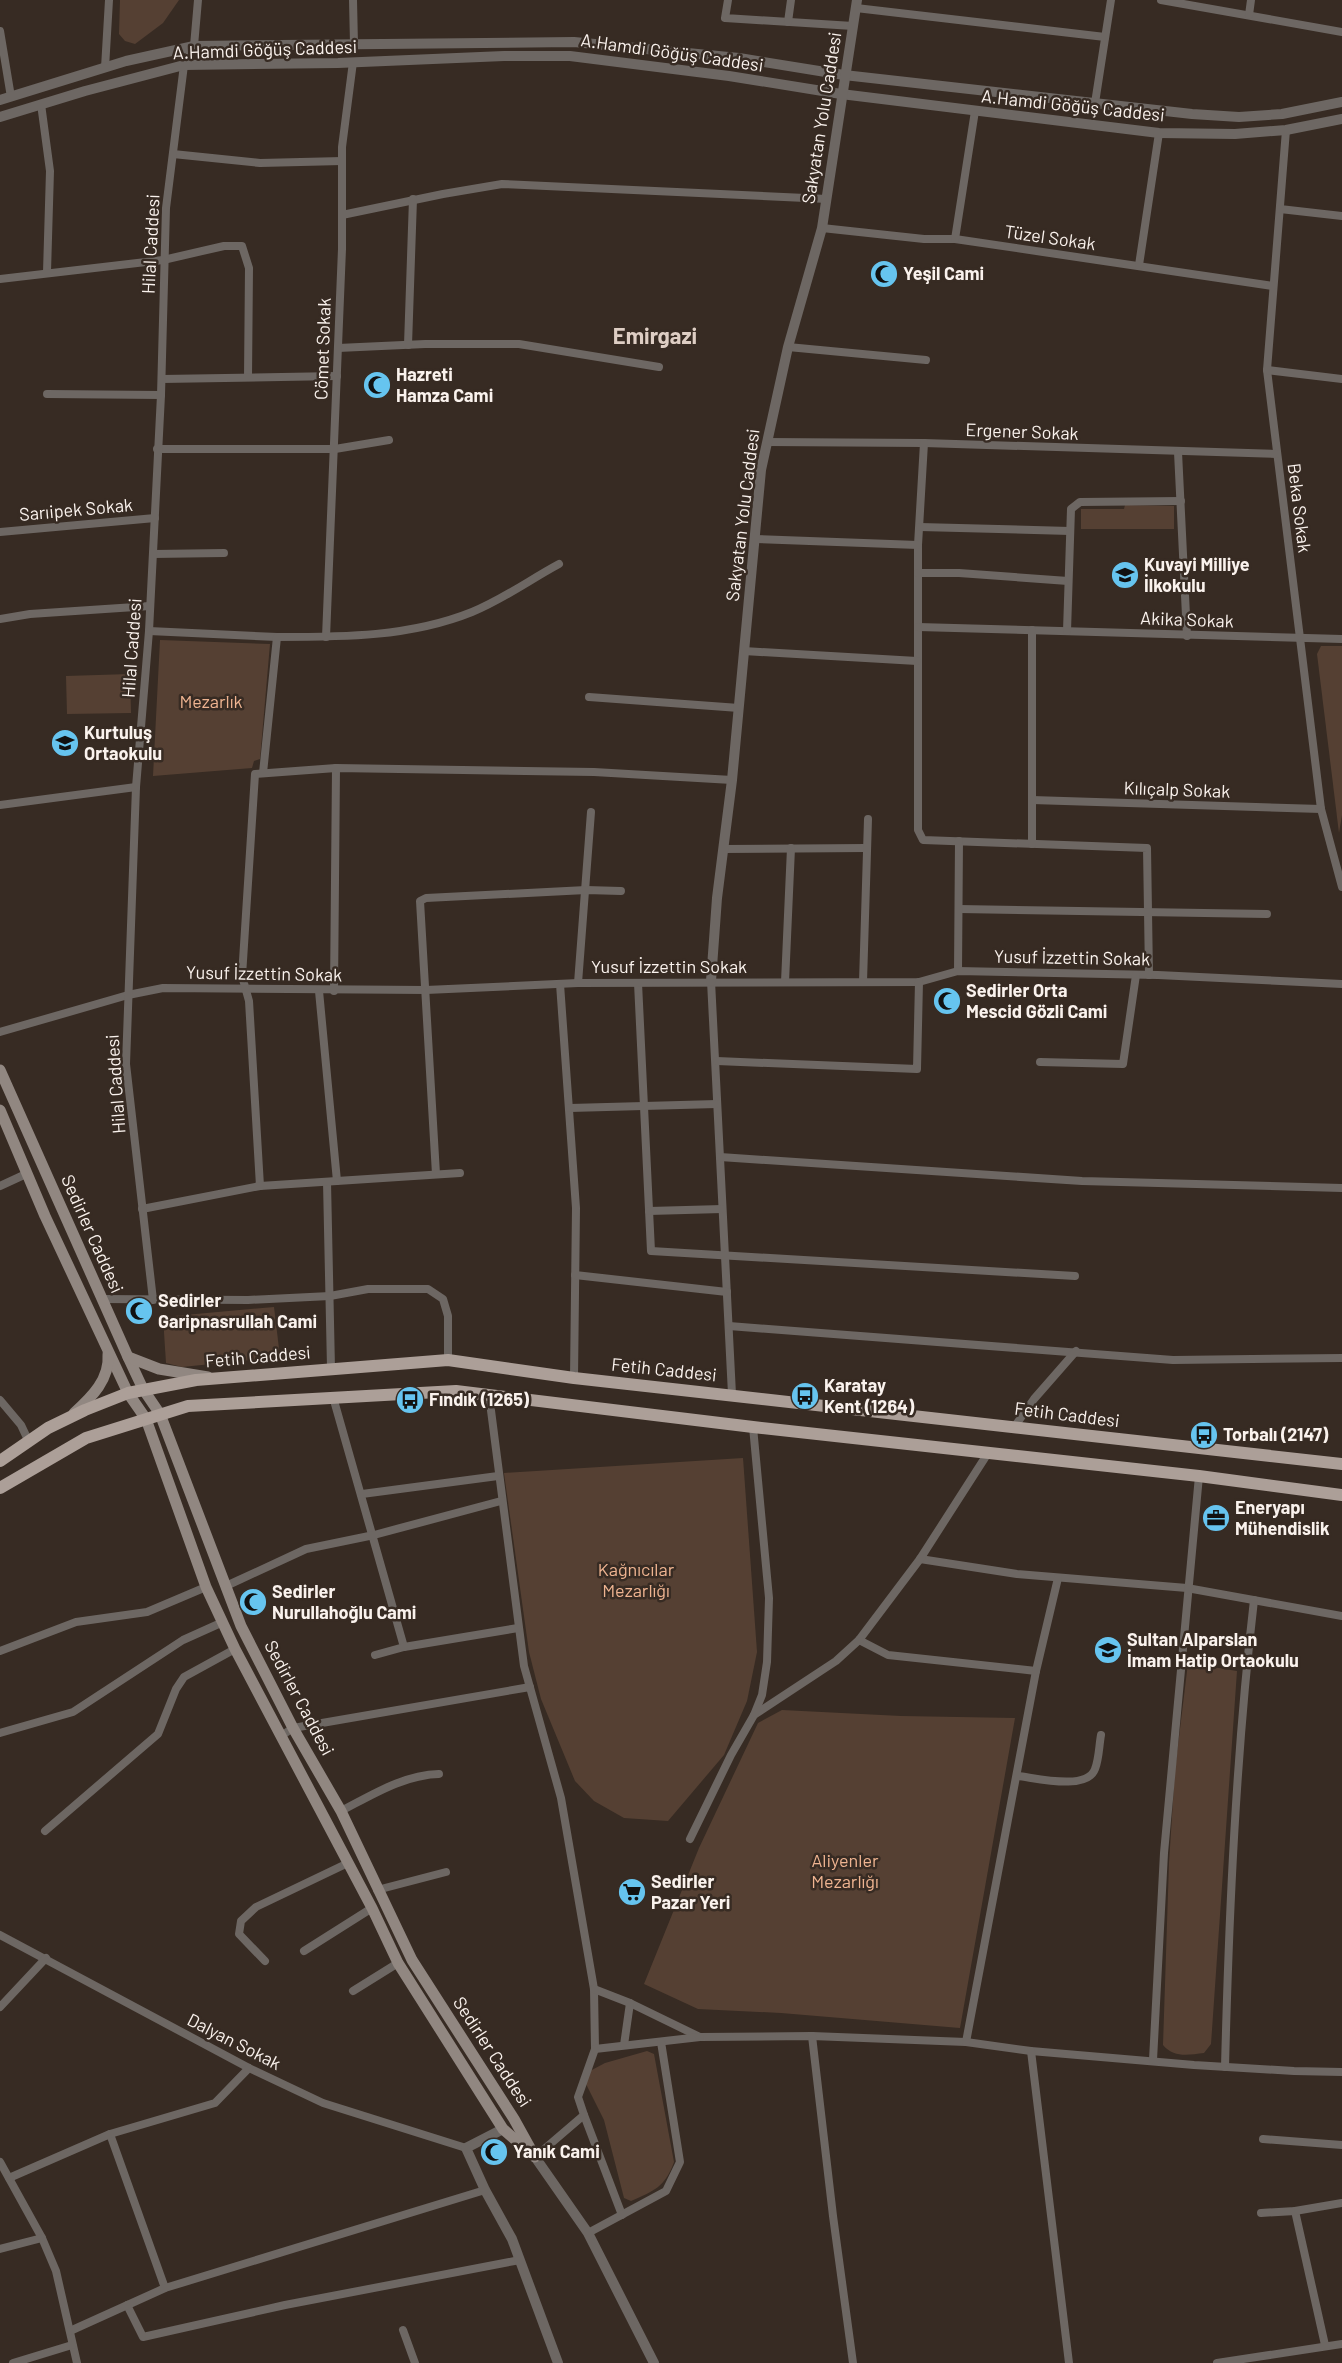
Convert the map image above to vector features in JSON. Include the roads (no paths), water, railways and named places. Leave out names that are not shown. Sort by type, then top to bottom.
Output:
[{"type":"main road","name":"Sedirler Caddesi","points":[[0,1070],[128,1357],[143,1389],[160,1414],[241,1626],[293,1728],[340,1811],[412,1960],[514,2118],[535,2157]]},
{"type":"main road","name":"Sedirler Caddesi","points":[[0,1110],[26,1174],[128,1393],[146,1419],[206,1587],[235,1649],[372,1908],[398,1962],[503,2129],[535,2157]]},
{"type":"main road","points":[[69,1418],[102,1384],[109,1364],[108,1350]]},
{"type":"main road","points":[[128,1357],[159,1369],[214,1378]]},
{"type":"main road","name":"Fetih Caddesi","points":[[0,1461],[48,1428],[128,1393],[143,1389],[214,1378],[448,1360],[574,1378],[732,1394],[1342,1464]]},
{"type":"main road","points":[[0,1488],[86,1438],[188,1406],[456,1391],[753,1427],[1199,1476],[1342,1495]]},
{"type":"main road","points":[[1304,1489],[1342,1488]]},
{"type":"street","points":[[104,68],[109,0]]},
{"type":"street","name":"Hilal Caddesi","points":[[153,1300],[126,1064],[128,995],[136,787],[154,554],[157,449],[162,378],[166,208],[184,65],[194,46],[198,0]]},
{"type":"street","points":[[353,0],[354,44]]},
{"type":"street","points":[[728,0],[725,18],[853,26]]},
{"type":"street","points":[[788,22],[791,0]]},
{"type":"street","points":[[1095,103],[1111,0]]},
{"type":"street","points":[[1161,0],[1342,32]]},
{"type":"street","points":[[1249,15],[1252,0]]},
{"type":"street","points":[[857,4],[1105,37]]},
{"type":"street","name":"Sakyatan Yolu Caddesi","points":[[711,981],[754,539],[767,442],[788,347],[822,228],[841,94],[857,4]]},
{"type":"street","points":[[0,31],[11,97]]},
{"type":"street","name":"A.Hamdi Göğüş Caddesi","points":[[0,100],[104,68],[194,46],[574,42],[739,58],[844,75],[1238,117],[1282,114],[1342,102]]},
{"type":"street","name":"A.Hamdi Göğüş Caddesi","points":[[0,117],[84,91],[184,65],[353,62],[504,56],[570,56],[729,76],[841,94],[1159,133],[1235,134],[1286,130],[1342,119]]},
{"type":"street","name":"Cömet Sokak","points":[[326,637],[335,449],[342,161],[353,62]]},
{"type":"street","points":[[41,104],[50,171],[47,272]]},
{"type":"street","points":[[954,239],[975,111]]},
{"type":"street","name":"Beka Sokak","points":[[1286,130],[1267,370],[1321,809],[1342,887]]},
{"type":"street","points":[[1139,265],[1159,133]]},
{"type":"street","points":[[172,154],[260,162],[342,161]]},
{"type":"street","points":[[342,215],[414,199],[502,184],[827,199]]},
{"type":"street","points":[[408,345],[414,199]]},
{"type":"street","points":[[1280,209],[1342,216]]},
{"type":"street","name":"Tüzel Sokak","points":[[822,228],[924,239],[954,239],[1273,286]]},
{"type":"street","points":[[0,279],[47,272],[164,260],[224,246],[242,246],[245,249],[249,268],[248,377]]},
{"type":"street","points":[[338,348],[519,344],[659,367]]},
{"type":"street","points":[[788,347],[926,360]]},
{"type":"street","points":[[1267,370],[1342,379]]},
{"type":"street","points":[[162,378],[337,376]]},
{"type":"street","points":[[47,394],[161,395]]},
{"type":"street","points":[[157,449],[335,449],[390,440]]},
{"type":"street","name":"Ergener Sokak","points":[[767,442],[924,443],[1277,454]]},
{"type":"street","points":[[924,443],[918,546],[918,830],[923,840],[1147,848],[1149,975]]},
{"type":"street","points":[[1178,452],[1187,636]]},
{"type":"street","points":[[1067,631],[1071,509],[1080,502],[1180,501]]},
{"type":"street","name":"Sarıipek Sokak","points":[[0,532],[155,518]]},
{"type":"street","points":[[920,527],[1070,531]]},
{"type":"street","points":[[754,539],[918,546]]},
{"type":"street","points":[[154,554],[224,553]]},
{"type":"street","points":[[149,631],[277,637],[378,635],[418,628],[473,612],[559,564]]},
{"type":"street","points":[[918,573],[959,573],[1068,581]]},
{"type":"street","points":[[0,619],[30,614],[150,606]]},
{"type":"street","name":"Akika Sokak","points":[[918,627],[1342,639]]},
{"type":"street","points":[[1032,630],[1032,844]]},
{"type":"street","points":[[263,773],[277,637]]},
{"type":"street","points":[[744,651],[917,662]]},
{"type":"street","points":[[589,697],[739,708]]},
{"type":"street","points":[[334,991],[336,768]]},
{"type":"street","points":[[260,1186],[249,1000],[244,990],[242,976],[255,774],[336,768],[594,772],[732,780]]},
{"type":"street","points":[[0,805],[136,787]]},
{"type":"street","name":"Kılıçalp Sokak","points":[[1032,800],[1321,809]]},
{"type":"street","points":[[578,983],[592,812]]},
{"type":"street","points":[[863,982],[868,819]]},
{"type":"street","points":[[958,971],[959,841]]},
{"type":"street","points":[[723,848],[866,848]]},
{"type":"street","points":[[785,982],[791,848]]},
{"type":"street","points":[[436,1174],[420,900],[426,898],[586,890],[621,890]]},
{"type":"street","points":[[958,909],[1267,914]]},
{"type":"street","name":"Yusuf İzzettin Sokak","points":[[0,1032],[128,995],[163,988],[334,991],[426,990],[638,982],[919,982],[958,971],[1149,975],[1342,984]]},
{"type":"street","points":[[1040,1062],[1123,1064],[1136,975]]},
{"type":"street","points":[[711,981],[717,1062],[717,1104],[732,1394]]},
{"type":"street","points":[[638,982],[652,1251],[1075,1276]]},
{"type":"street","points":[[717,1062],[916,1069],[919,982]]},
{"type":"street","points":[[560,984],[576,1208],[574,1378]]},
{"type":"street","points":[[319,991],[338,1181]]},
{"type":"street","points":[[570,1108],[717,1104]]},
{"type":"street","points":[[720,1157],[1082,1181],[1342,1188]]},
{"type":"street","points":[[142,1209],[260,1186],[460,1173]]},
{"type":"street","points":[[0,1186],[26,1174]]},
{"type":"street","points":[[327,1182],[331,1368]]},
{"type":"street","points":[[649,1211],[722,1209]]},
{"type":"street","points":[[575,1275],[727,1292]]},
{"type":"street","points":[[102,1298],[207,1301],[330,1296],[368,1289],[428,1289],[443,1299],[448,1316],[448,1360]]},
{"type":"street","points":[[729,1326],[1173,1360],[1342,1358]]},
{"type":"street","points":[[1016,1426],[1034,1399],[1076,1352]]},
{"type":"street","points":[[489,1395],[518,1628],[530,1687],[560,1798],[594,1990],[595,2049],[578,2098],[622,2215]]},
{"type":"street","points":[[333,1397],[374,1535],[404,1647]]},
{"type":"street","points":[[0,1400],[21,1425],[28,1442]]},
{"type":"street","points":[[690,1839],[731,1754],[754,1715],[762,1695],[767,1662],[770,1598],[753,1427]]},
{"type":"street","points":[[754,1715],[836,1661],[858,1640],[920,1559],[988,1453]]},
{"type":"street","points":[[362,1494],[498,1476]]},
{"type":"street","points":[[1153,2060],[1164,1853],[1187,1588],[1199,1476]]},
{"type":"street","points":[[226,1586],[306,1549],[374,1535],[501,1500]]},
{"type":"street","points":[[920,1559],[1017,1574],[1187,1588],[1342,1616]]},
{"type":"street","points":[[966,2042],[990,1909],[1018,1776],[1036,1671],[1058,1578]]},
{"type":"street","points":[[0,1652],[76,1622],[147,1612],[206,1587]]},
{"type":"street","points":[[1225,2067],[1230,1902],[1245,1676],[1254,1600]]},
{"type":"street","points":[[0,1733],[73,1712],[183,1640],[223,1622]]},
{"type":"street","points":[[375,1655],[404,1647],[518,1628]]},
{"type":"street","points":[[858,1640],[888,1655],[1036,1671]]},
{"type":"street","points":[[45,1831],[158,1734],[176,1689],[184,1678],[235,1649]]},
{"type":"street","points":[[281,1736],[293,1728],[530,1687]]},
{"type":"street","points":[[1018,1776],[1076,1782],[1089,1777],[1095,1771],[1101,1735]]},
{"type":"street","points":[[340,1811],[403,1780],[421,1774],[439,1774]]},
{"type":"street","points":[[265,1961],[238,1934],[238,1926],[241,1921],[256,1907],[348,1863]]},
{"type":"street","points":[[377,1890],[446,1872]]},
{"type":"street","points":[[304,1951],[372,1908]]},
{"type":"street","name":"Dalyan Sokak","points":[[0,1935],[249,2068],[323,2103],[466,2148]]},
{"type":"street","points":[[0,2007],[46,1958]]},
{"type":"street","points":[[353,1991],[398,1962]]},
{"type":"street","points":[[594,1990],[630,2004],[700,2037]]},
{"type":"street","points":[[624,2046],[630,2004]]},
{"type":"street","points":[[595,2049],[700,2037],[812,2036],[966,2042],[1031,2051],[1225,2067],[1342,2072]]},
{"type":"street","points":[[812,2036],[833,2216],[853,2363]]},
{"type":"street","points":[[588,2233],[666,2191],[680,2162],[661,2042]]},
{"type":"street","points":[[1031,2051],[1069,2363]]},
{"type":"street","points":[[9,2178],[110,2134],[215,2103],[249,2068]]},
{"type":"street","points":[[535,2157],[584,2115]]},
{"type":"street","points":[[503,2129],[466,2148],[485,2190],[512,2239],[558,2363]]},
{"type":"street","points":[[110,2134],[165,2288]]},
{"type":"street","points":[[1263,2139],[1342,2145]]},
{"type":"street","name":"Sedirler Caddesi","points":[[535,2157],[588,2233],[654,2363]]},
{"type":"street","points":[[0,2162],[42,2238],[56,2271],[77,2363]]},
{"type":"street","points":[[70,2331],[165,2288],[485,2190]]},
{"type":"street","points":[[1261,2213],[1295,2211],[1342,2203]]},
{"type":"street","points":[[1295,2211],[1325,2345]]},
{"type":"street","points":[[0,2249],[42,2238]]},
{"type":"street","points":[[127,2305],[143,2337],[285,2306],[520,2260]]},
{"type":"street","points":[[403,2330],[416,2363]]},
{"type":"street","points":[[1217,2363],[1325,2345],[1342,2344]]},
{"type":"street","points":[[13,2363],[72,2345]]},
{"type":"place","name":"Yeşil Cami","points":[[884,274]]},
{"type":"place","name":"Hazreti Hamza Cami","points":[[377,385]]},
{"type":"place","name":"Kuvayi Milliye İlkokulu","points":[[1125,575]]},
{"type":"place","name":"Kurtuluş Ortaokulu","points":[[65,743]]},
{"type":"place","name":"Sedirler Orta Mescid Gözli Cami","points":[[947,1001]]},
{"type":"place","name":"Sedirler Garipnasrullah Cami","points":[[139,1311]]},
{"type":"place","name":"Karatay Kent (1264)","points":[[805,1396]]},
{"type":"place","name":"Fındık (1265)","points":[[410,1400]]},
{"type":"place","name":"Torbalı (2147)","points":[[1204,1435]]},
{"type":"place","name":"Eneryapı Mühendislik","points":[[1216,1518]]},
{"type":"place","name":"Sedirler Nurullahoğlu Cami","points":[[253,1602]]},
{"type":"place","name":"Sultan Alparslan İmam Hatip Ortaokulu","points":[[1108,1650]]},
{"type":"place","name":"Sedirler Pazar Yeri","points":[[632,1892]]},
{"type":"place","name":"Yanık Cami","points":[[494,2152]]},
{"type":"district","name":"Emirgazi","points":[[655,336]]},
{"type":"park label","name":"Mezarlık","points":[[211,702]]},
{"type":"park label","name":"Kağnıcılar Mezarlığı","points":[[636,1580]]},
{"type":"park label","name":"Aliyenler Mezarlığı","points":[[845,1871]]}]
